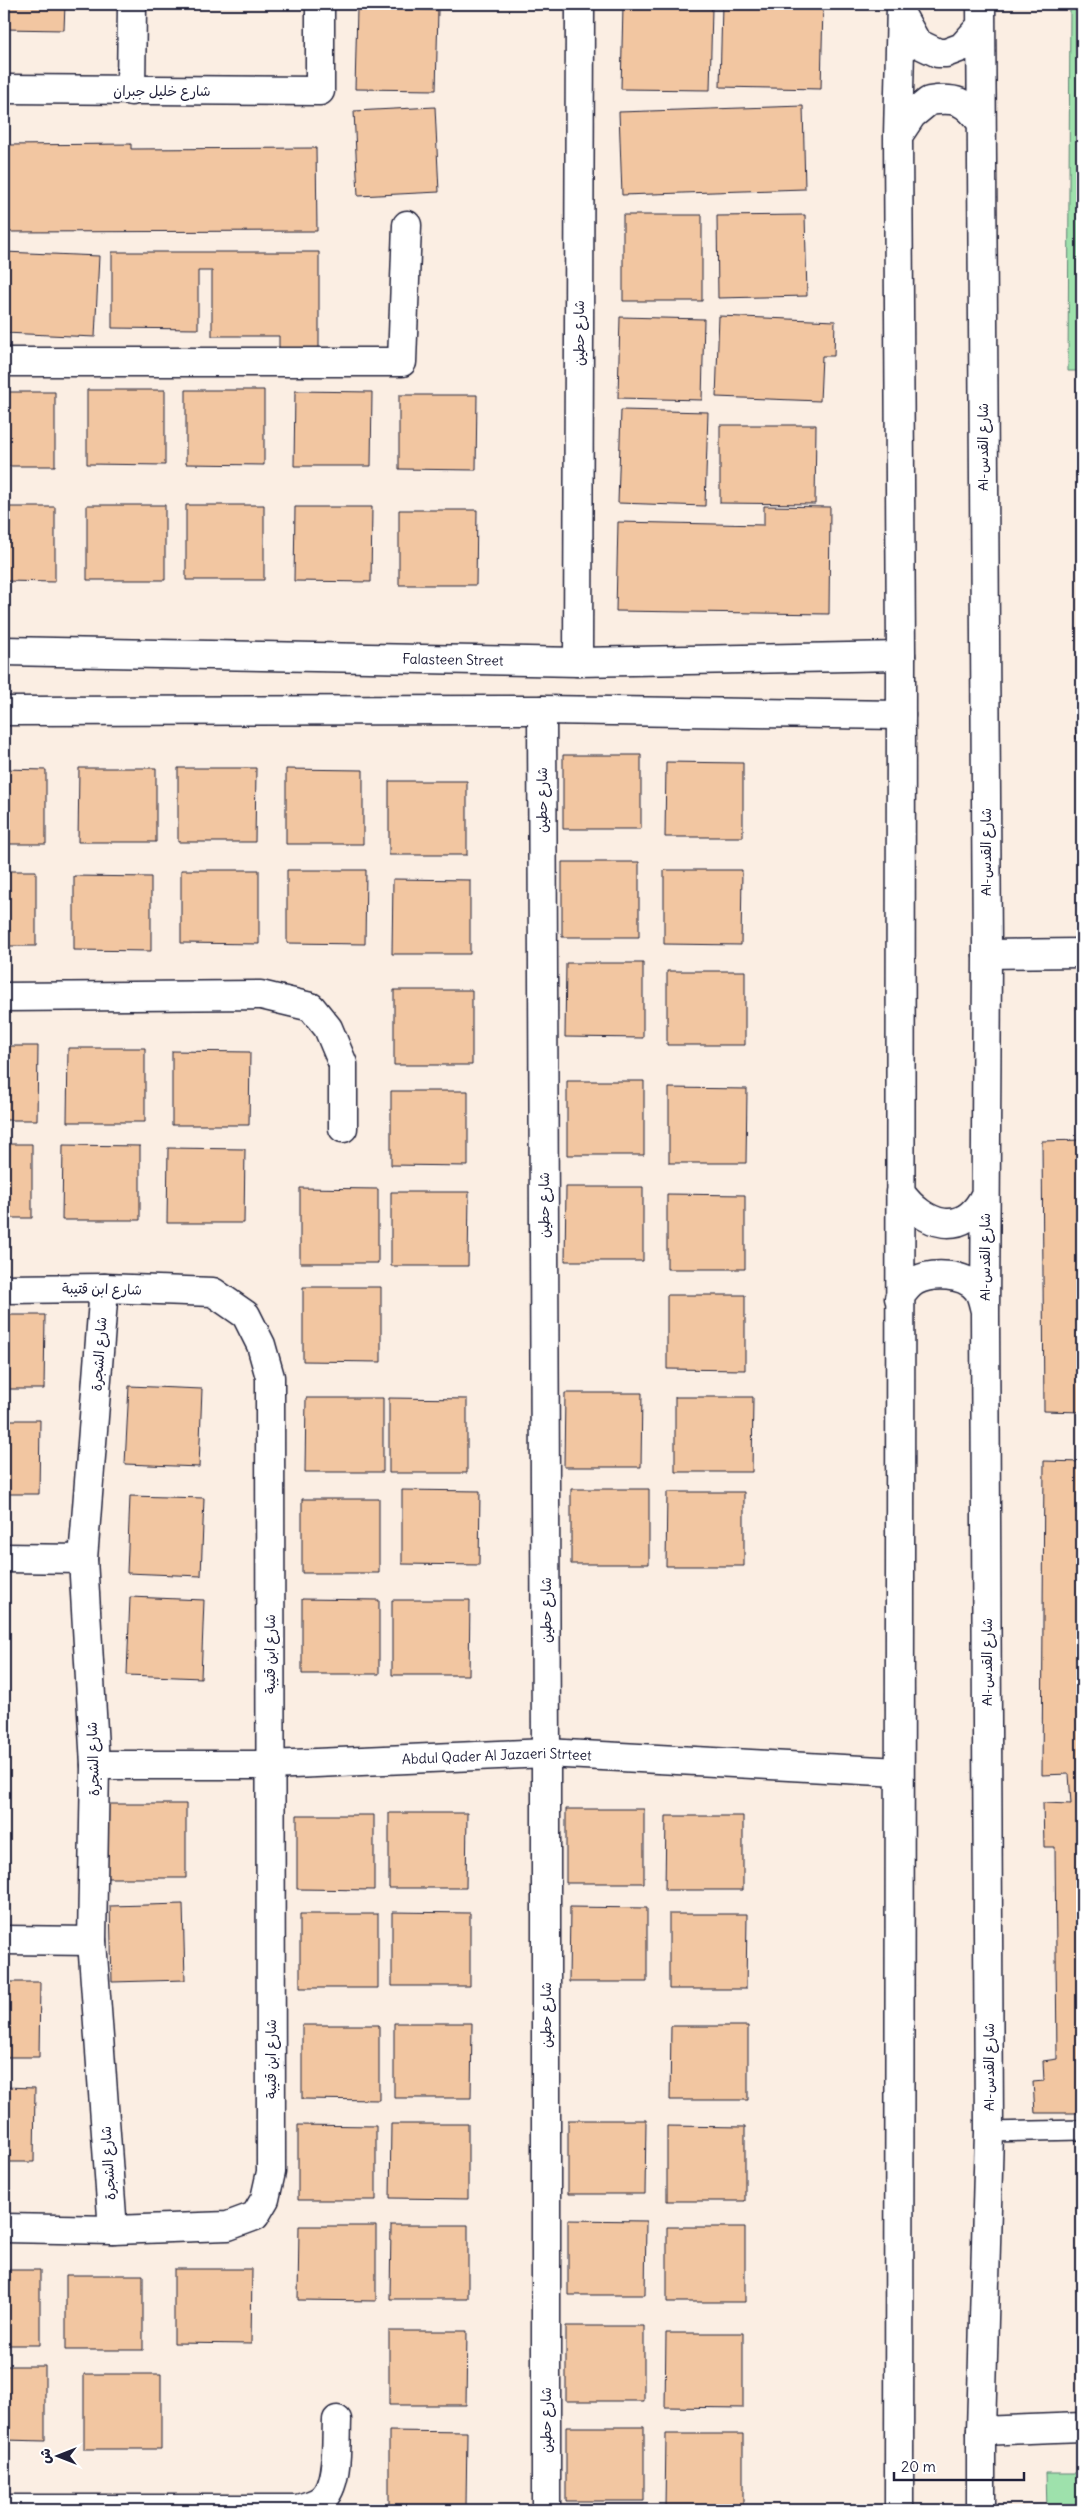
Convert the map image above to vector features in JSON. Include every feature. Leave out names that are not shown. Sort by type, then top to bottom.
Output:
[{"type":"street","points":[[131,91],[132,4]]},
{"type":"street","name":"شارع خليل جبران","points":[[4,89],[320,91],[320,4]]},
{"type":"street","name":"شارع حطين","points":[[578,662],[580,4]]},
{"type":"street","points":[[902,10],[917,43],[938,53],[946,53],[962,47],[981,15]]},
{"type":"street","points":[[899,2510],[901,656],[898,136],[902,10]]},
{"type":"street","name":"Al-شارع القدس","points":[[981,15],[987,954],[985,1315],[989,2132],[981,2430],[982,2510]]},
{"type":"street","points":[[898,136],[912,115],[929,101],[963,103],[974,111],[981,122]]},
{"type":"street","points":[[4,362],[402,362],[407,225]]},
{"type":"street","name":"Falasteen Street","points":[[4,651],[578,662],[901,656]]},
{"type":"street","points":[[4,711],[542,710],[901,715]]},
{"type":"street","name":"شارع حطين","points":[[542,710],[546,1753],[546,2510]]},
{"type":"street","points":[[987,954],[1082,953]]},
{"type":"street","points":[[4,997],[262,995],[311,1007],[328,1028],[343,1064],[343,1128]]},
{"type":"street","points":[[900,1192],[914,1210],[922,1216],[938,1222],[954,1223],[968,1219],[980,1207],[985,1195]]},
{"type":"street","points":[[899,1298],[907,1287],[917,1280],[928,1277],[951,1276],[962,1279],[978,1290],[985,1315]]},
{"type":"street","name":"شارع ابن قتيبة","points":[[4,1289],[104,1288],[213,1292],[246,1315],[262,1345],[270,1377],[271,2172],[265,2199],[255,2216],[228,2226],[113,2230]]},
{"type":"street","name":"شارع الشجرة","points":[[104,1288],[83,1559],[95,1765],[92,1941],[113,2230]]},
{"type":"street","points":[[4,1558],[83,1559]]},
{"type":"street","name":"Abdul Qader Al Jazaeri Strteet","points":[[95,1765],[270,1765],[546,1753],[899,1772]]},
{"type":"street","points":[[4,1940],[92,1941]]},
{"type":"street","points":[[4,2228],[113,2230]]},
{"type":"street","points":[[4,2508],[297,2510],[323,2499],[331,2487],[337,2420]]},
{"type":"street","points":[[981,2430],[1082,2427]]},
{"type":"lane","points":[[989,2132],[1082,2130]]},
{"type":"green space","points":[[1070,4],[1082,4],[1082,371],[1068,371]]},
{"type":"green space","points":[[1046,2473],[1082,2473],[1082,2510],[1047,2510]]},
{"type":"building","points":[[4,4],[65,4],[64,30],[4,29]]},
{"type":"building","points":[[722,4],[823,5],[821,89],[720,87]]},
{"type":"building","points":[[623,6],[712,8],[710,90],[621,89]]},
{"type":"building","points":[[357,9],[438,10],[436,90],[355,89]]},
{"type":"building","points":[[803,106],[805,189],[622,195],[619,112]]},
{"type":"building","points":[[435,107],[439,192],[358,196],[354,111]]},
{"type":"building","points":[[131,144],[131,149],[316,148],[317,231],[4,232],[4,145]]},
{"type":"building","points":[[623,215],[702,215],[702,301],[623,301]]},
{"type":"building","points":[[805,215],[807,296],[718,298],[717,216]]},
{"type":"building","points":[[4,252],[99,256],[95,337],[4,333]]},
{"type":"building","points":[[112,252],[319,252],[319,350],[279,350],[279,336],[212,336],[212,271],[198,271],[198,329],[112,328]]},
{"type":"building","points":[[719,316],[835,321],[834,356],[822,356],[820,401],[716,397]]},
{"type":"building","points":[[620,317],[704,319],[702,400],[618,398]]},
{"type":"building","points":[[87,390],[165,390],[165,465],[87,464]]},
{"type":"building","points":[[186,390],[264,390],[264,465],[186,464]]},
{"type":"building","points":[[295,391],[372,392],[371,466],[294,466]]},
{"type":"building","points":[[4,392],[55,392],[55,466],[4,466]]},
{"type":"building","points":[[399,395],[477,395],[476,470],[399,469]]},
{"type":"building","points":[[621,410],[708,412],[705,506],[618,503]]},
{"type":"building","points":[[720,425],[816,425],[815,504],[720,503]]},
{"type":"building","points":[[87,505],[165,505],[165,580],[87,580]]},
{"type":"building","points":[[186,505],[264,505],[264,580],[186,580]]},
{"type":"building","points":[[764,506],[830,507],[829,614],[616,611],[618,522],[764,525]]},
{"type":"building","points":[[4,507],[55,507],[55,582],[4,581]]},
{"type":"building","points":[[295,507],[372,507],[371,582],[294,581]]},
{"type":"building","points":[[399,510],[477,510],[476,585],[399,585]]},
{"type":"building","points":[[1076,705],[1082,705],[1082,739],[1076,739]]},
{"type":"building","points":[[563,755],[641,755],[641,829],[563,829]]},
{"type":"building","points":[[666,762],[743,763],[743,837],[665,837]]},
{"type":"building","points":[[79,768],[156,768],[156,842],[78,842]]},
{"type":"building","points":[[178,768],[256,768],[255,842],[178,842]]},
{"type":"building","points":[[4,769],[46,770],[46,844],[4,844]]},
{"type":"building","points":[[286,769],[363,770],[363,844],[286,844]]},
{"type":"building","points":[[389,781],[467,781],[467,855],[389,855]]},
{"type":"building","points":[[562,862],[639,862],[639,937],[562,937]]},
{"type":"building","points":[[181,870],[259,870],[259,944],[181,943]]},
{"type":"building","points":[[287,870],[366,870],[365,944],[287,943]]},
{"type":"building","points":[[664,870],[742,870],[741,945],[664,944]]},
{"type":"building","points":[[4,871],[36,871],[36,946],[4,946]]},
{"type":"building","points":[[74,876],[151,877],[151,951],[74,950]]},
{"type":"building","points":[[393,879],[470,880],[470,954],[392,954]]},
{"type":"building","points":[[566,963],[643,963],[643,1038],[565,1037]]},
{"type":"building","points":[[667,971],[745,971],[745,1045],[667,1045]]},
{"type":"building","points":[[394,990],[472,990],[472,1065],[394,1065]]},
{"type":"building","points":[[4,1046],[38,1046],[37,1120],[4,1120]]},
{"type":"building","points":[[68,1048],[145,1048],[145,1122],[67,1122]]},
{"type":"building","points":[[172,1051],[250,1052],[249,1125],[172,1125]]},
{"type":"building","points":[[567,1081],[644,1081],[644,1155],[567,1155]]},
{"type":"building","points":[[669,1088],[747,1089],[746,1163],[669,1163]]},
{"type":"building","points":[[391,1091],[468,1091],[468,1166],[391,1165]]},
{"type":"building","points":[[1082,1140],[1082,1412],[1044,1411],[1042,1141]]},
{"type":"building","points":[[4,1144],[32,1144],[32,1218],[4,1218]]},
{"type":"building","points":[[63,1145],[140,1146],[140,1220],[62,1220]]},
{"type":"building","points":[[168,1148],[245,1149],[244,1223],[167,1223]]},
{"type":"building","points":[[566,1187],[643,1187],[643,1261],[565,1261]]},
{"type":"building","points":[[300,1188],[378,1189],[378,1263],[300,1263]]},
{"type":"building","points":[[391,1192],[469,1192],[468,1266],[391,1266]]},
{"type":"building","points":[[667,1194],[745,1195],[745,1269],[667,1269]]},
{"type":"building","points":[[303,1287],[381,1287],[381,1362],[303,1361]]},
{"type":"building","points":[[667,1295],[745,1295],[745,1370],[667,1369]]},
{"type":"building","points":[[4,1315],[45,1315],[44,1389],[4,1389]]},
{"type":"building","points":[[129,1386],[202,1389],[199,1467],[125,1464]]},
{"type":"building","points":[[565,1393],[642,1393],[641,1467],[564,1467]]},
{"type":"building","points":[[675,1397],[753,1397],[752,1472],[675,1472]]},
{"type":"building","points":[[306,1398],[383,1398],[383,1472],[305,1472]]},
{"type":"building","points":[[389,1398],[467,1399],[467,1473],[389,1473]]},
{"type":"building","points":[[4,1420],[40,1420],[39,1494],[4,1494]]},
{"type":"building","points":[[1044,1461],[1082,1462],[1082,2113],[1035,2113],[1033,2082],[1044,2081],[1043,2061],[1057,2059],[1055,1847],[1044,1847],[1043,1803],[1071,1804],[1069,1774],[1042,1775]]},
{"type":"building","points":[[571,1489],[649,1489],[649,1564],[571,1564]]},
{"type":"building","points":[[402,1490],[480,1491],[479,1565],[402,1564]]},
{"type":"building","points":[[667,1492],[744,1492],[744,1566],[666,1566]]},
{"type":"building","points":[[130,1496],[204,1498],[201,1576],[127,1573]]},
{"type":"building","points":[[302,1499],[379,1499],[379,1573],[302,1573]]},
{"type":"building","points":[[130,1597],[204,1600],[201,1678],[127,1675]]},
{"type":"building","points":[[302,1599],[379,1600],[379,1674],[302,1674]]},
{"type":"building","points":[[392,1600],[470,1600],[469,1675],[392,1675]]},
{"type":"building","points":[[105,1804],[186,1804],[186,1878],[105,1878]]},
{"type":"building","points":[[566,1809],[644,1809],[644,1883],[566,1883]]},
{"type":"building","points":[[389,1813],[467,1813],[466,1888],[389,1888]]},
{"type":"building","points":[[297,1815],[374,1815],[374,1890],[297,1889]]},
{"type":"building","points":[[666,1816],[743,1816],[743,1890],[665,1890]]},
{"type":"building","points":[[183,1904],[185,1980],[112,1982],[110,1906]]},
{"type":"building","points":[[570,1907],[647,1908],[647,1982],[569,1982]]},
{"type":"building","points":[[392,1912],[470,1913],[470,1986],[392,1986]]},
{"type":"building","points":[[300,1914],[378,1914],[378,1988],[300,1988]]},
{"type":"building","points":[[669,1914],[747,1914],[746,1989],[669,1989]]},
{"type":"building","points":[[4,1982],[40,1982],[39,2057],[4,2057]]},
{"type":"building","points":[[394,2023],[472,2023],[471,2098],[394,2098]]},
{"type":"building","points":[[302,2025],[379,2025],[379,2100],[302,2099]]},
{"type":"building","points":[[671,2026],[748,2026],[748,2100],[670,2100]]},
{"type":"building","points":[[4,2087],[35,2088],[34,2162],[4,2162]]},
{"type":"building","points":[[568,2120],[646,2120],[645,2194],[568,2194]]},
{"type":"building","points":[[391,2124],[468,2124],[468,2199],[390,2198]]},
{"type":"building","points":[[298,2125],[376,2126],[376,2200],[298,2200]]},
{"type":"building","points":[[667,2126],[745,2127],[745,2201],[667,2201]]},
{"type":"building","points":[[568,2220],[646,2221],[645,2295],[568,2295]]},
{"type":"building","points":[[391,2225],[468,2225],[468,2299],[390,2299]]},
{"type":"building","points":[[299,2226],[376,2226],[376,2301],[298,2300]]},
{"type":"building","points":[[667,2227],[745,2227],[745,2302],[667,2302]]},
{"type":"building","points":[[174,2269],[252,2269],[251,2344],[174,2343]]},
{"type":"building","points":[[4,2270],[40,2270],[40,2345],[4,2345]]},
{"type":"building","points":[[66,2275],[143,2275],[143,2350],[66,2350]]},
{"type":"building","points":[[566,2326],[644,2326],[644,2401],[566,2401]]},
{"type":"building","points":[[389,2331],[467,2331],[466,2405],[389,2405]]},
{"type":"building","points":[[666,2333],[743,2333],[743,2408],[665,2407]]},
{"type":"building","points":[[4,2366],[45,2366],[45,2441],[4,2440]]},
{"type":"building","points":[[84,2374],[161,2374],[161,2449],[84,2449]]},
{"type":"building","points":[[566,2427],[644,2427],[644,2501],[566,2501]]},
{"type":"building","points":[[389,2431],[467,2432],[466,2506],[389,2506]]},
{"type":"building","points":[[666,2434],[743,2434],[743,2508],[665,2508]]}]
